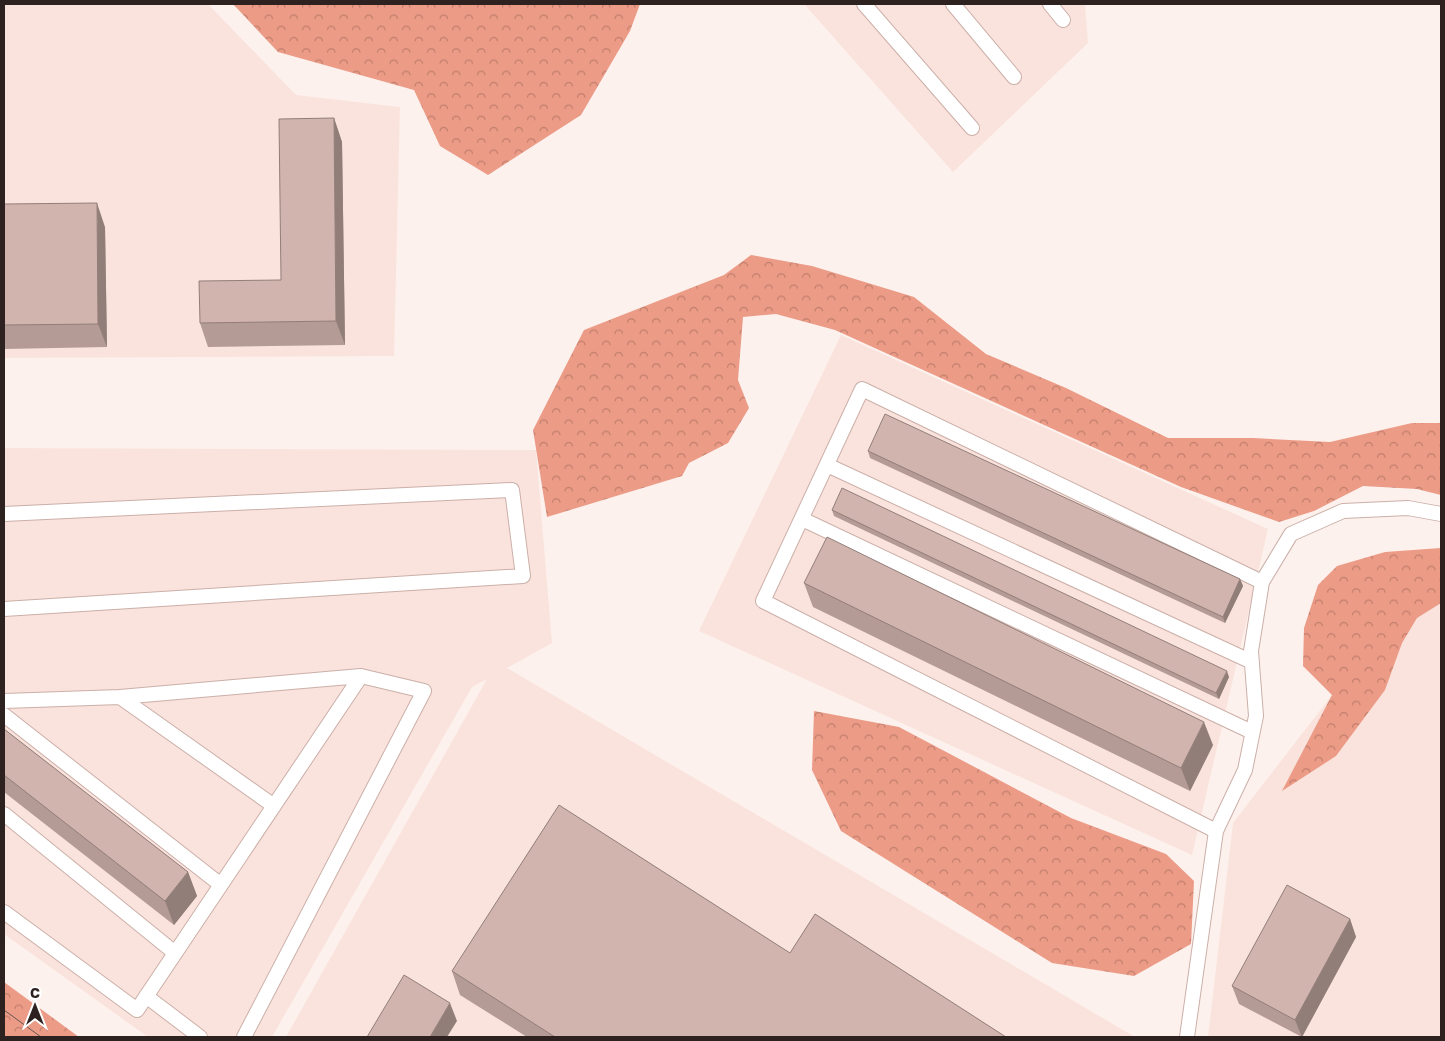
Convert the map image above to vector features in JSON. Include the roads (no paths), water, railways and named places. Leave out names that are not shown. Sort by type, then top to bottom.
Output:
[{"type":"lane","points":[[864,4],[972,128]]},
{"type":"lane","points":[[953,4],[1014,77]]},
{"type":"lane","points":[[1050,4],[1063,20]]},
{"type":"lane","points":[[1216,831],[763,602],[862,389],[1262,582]]},
{"type":"lane","points":[[827,465],[1252,662]]},
{"type":"lane","points":[[4,514],[512,490],[523,576],[4,608]]},
{"type":"lane","points":[[1187,1037],[1216,831],[1245,770],[1256,716],[1251,651],[1262,582],[1291,534],[1343,511],[1408,508],[1441,514]]},
{"type":"lane","points":[[802,519],[1252,732]]},
{"type":"lane","points":[[4,912],[137,1010],[360,676]]},
{"type":"lane","points":[[4,701],[120,697],[360,676],[424,691],[244,1037]]},
{"type":"lane","points":[[120,697],[274,806]]},
{"type":"lane","points":[[4,715],[220,885]]},
{"type":"lane","points":[[4,814],[175,953]]},
{"type":"lane","points":[[146,996],[200,1037]]},
{"type":"tram line","points":[[4,1010],[41,1037]]}]
